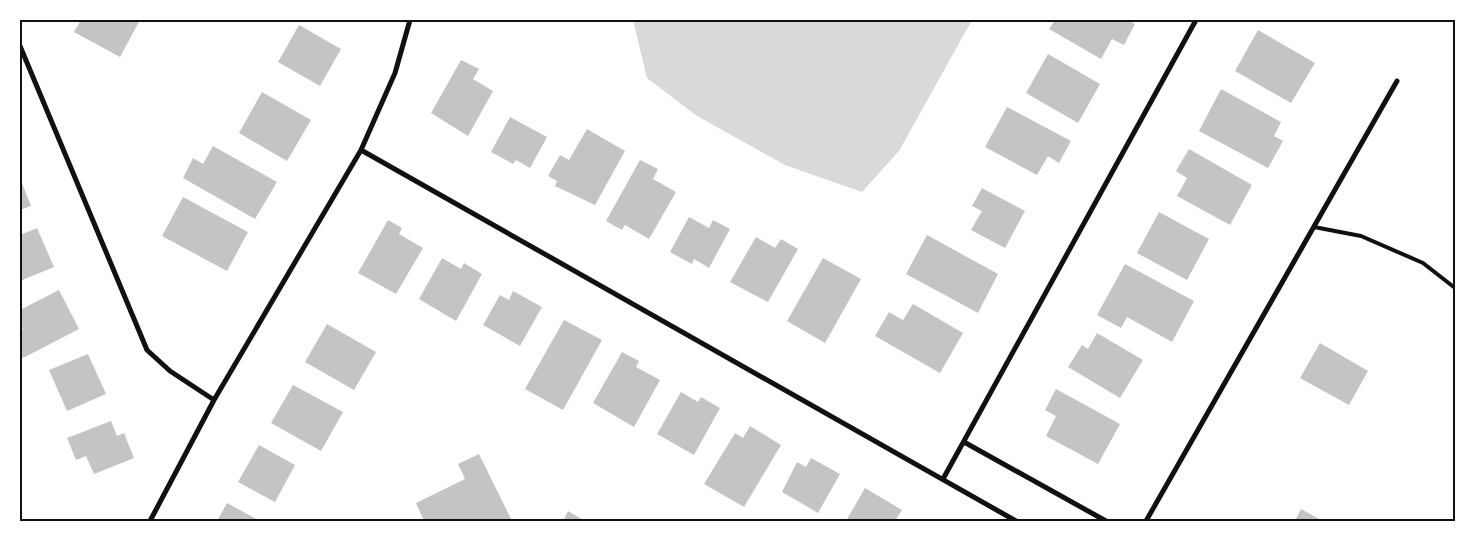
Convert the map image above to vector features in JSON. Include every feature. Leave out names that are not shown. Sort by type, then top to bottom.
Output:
[{"type":"street","points":[[150,521],[214,400],[361,150],[395,73],[410,20]]},
{"type":"street","points":[[943,480],[1196,20]]},
{"type":"street","points":[[20,46],[147,350],[170,371],[214,400]]},
{"type":"street","points":[[1146,521],[1397,81]]},
{"type":"street","points":[[361,150],[1016,521]]},
{"type":"street","points":[[964,442],[1106,521]]},
{"type":"lane","points":[[1314,227],[1361,236],[1423,263],[1455,288]]},
{"type":"shaded area","points":[[633,20],[972,20],[899,151],[862,192],[785,165],[697,116],[647,78]]},
{"type":"building","points":[[81,20],[140,20],[120,57],[74,32]]},
{"type":"building","points":[[1055,20],[1128,20],[1135,24],[1124,45],[1112,39],[1101,59],[1049,29]]},
{"type":"building","points":[[299,25],[341,49],[320,86],[278,62]]},
{"type":"building","points":[[1258,30],[1315,63],[1291,103],[1235,71]]},
{"type":"building","points":[[1048,54],[1100,84],[1078,123],[1026,93]]},
{"type":"building","points":[[461,60],[479,69],[473,79],[493,91],[468,136],[431,113]]},
{"type":"building","points":[[1221,89],[1281,122],[1274,136],[1283,141],[1268,168],[1199,131]]},
{"type":"building","points":[[262,92],[311,120],[287,161],[239,133]]},
{"type":"building","points":[[1007,107],[1071,141],[1059,163],[1048,156],[1037,175],[985,147]]},
{"type":"building","points":[[510,117],[547,137],[530,168],[516,160],[513,164],[491,152]]},
{"type":"building","points":[[587,129],[625,151],[595,205],[555,186],[557,181],[548,176],[560,155],[569,160]]},
{"type":"building","points":[[213,146],[277,182],[255,219],[183,178],[193,158],[203,164]]},
{"type":"building","points":[[1189,149],[1252,185],[1230,225],[1177,196],[1187,178],[1176,171]]},
{"type":"building","points":[[640,160],[658,169],[653,179],[676,192],[649,239],[625,225],[622,230],[606,221]]},
{"type":"building","points":[[20,178],[31,206],[20,210]]},
{"type":"building","points":[[982,188],[1025,211],[1005,248],[971,230],[982,211],[972,206]]},
{"type":"building","points":[[183,197],[248,232],[227,271],[162,236]]},
{"type":"building","points":[[1159,212],[1209,239],[1187,280],[1137,253]]},
{"type":"building","points":[[689,217],[709,228],[713,220],[730,229],[709,268],[694,259],[692,264],[670,252]]},
{"type":"building","points":[[388,220],[402,228],[399,234],[423,248],[396,294],[358,273]]},
{"type":"building","points":[[37,228],[54,267],[20,281],[20,235]]},
{"type":"building","points":[[927,235],[998,274],[978,313],[906,274]]},
{"type":"building","points":[[756,237],[775,248],[781,239],[798,249],[768,302],[730,282]]},
{"type":"building","points":[[442,258],[461,269],[464,263],[482,274],[456,321],[419,299]]},
{"type":"building","points":[[823,258],[861,279],[825,343],[787,321]]},
{"type":"building","points":[[1125,264],[1194,301],[1172,342],[1127,317],[1121,328],[1097,315]]},
{"type":"building","points":[[59,290],[79,329],[23,358],[20,352],[20,330],[23,329],[20,323],[20,310]]},
{"type":"building","points":[[513,291],[542,307],[520,346],[483,325],[500,295],[509,300]]},
{"type":"building","points":[[913,304],[963,333],[940,373],[875,336],[889,312],[903,320]]},
{"type":"building","points":[[564,320],[602,340],[563,410],[525,389]]},
{"type":"building","points":[[327,324],[376,352],[354,390],[305,362]]},
{"type":"building","points":[[1097,333],[1143,360],[1120,398],[1068,367],[1082,345],[1088,349]]},
{"type":"building","points":[[1320,343],[1368,371],[1349,405],[1300,378]]},
{"type":"building","points":[[622,352],[639,361],[636,367],[660,380],[634,427],[593,403]]},
{"type":"building","points":[[88,354],[106,394],[67,411],[49,370]]},
{"type":"building","points":[[293,385],[343,412],[321,451],[271,423]]},
{"type":"building","points":[[1056,389],[1120,424],[1098,464],[1046,436],[1056,416],[1045,410]]},
{"type":"building","points":[[681,392],[698,402],[701,397],[720,408],[694,455],[657,434]]},
{"type":"building","points":[[111,421],[117,436],[124,433],[134,458],[94,474],[86,456],[76,460],[67,438]]},
{"type":"building","points":[[750,426],[781,445],[744,507],[704,484],[735,433],[743,438]]},
{"type":"building","points":[[259,445],[295,465],[275,502],[238,482]]},
{"type":"building","points":[[479,454],[512,521],[424,521],[416,503],[465,479],[458,464]]},
{"type":"building","points":[[811,458],[840,474],[818,513],[782,492],[797,462],[806,467]]},
{"type":"building","points":[[865,488],[902,510],[895,521],[846,521]]},
{"type":"building","points":[[227,503],[260,521],[217,521]]},
{"type":"building","points":[[1301,509],[1323,521],[1295,521]]},
{"type":"building","points":[[568,511],[585,521],[563,521]]}]
